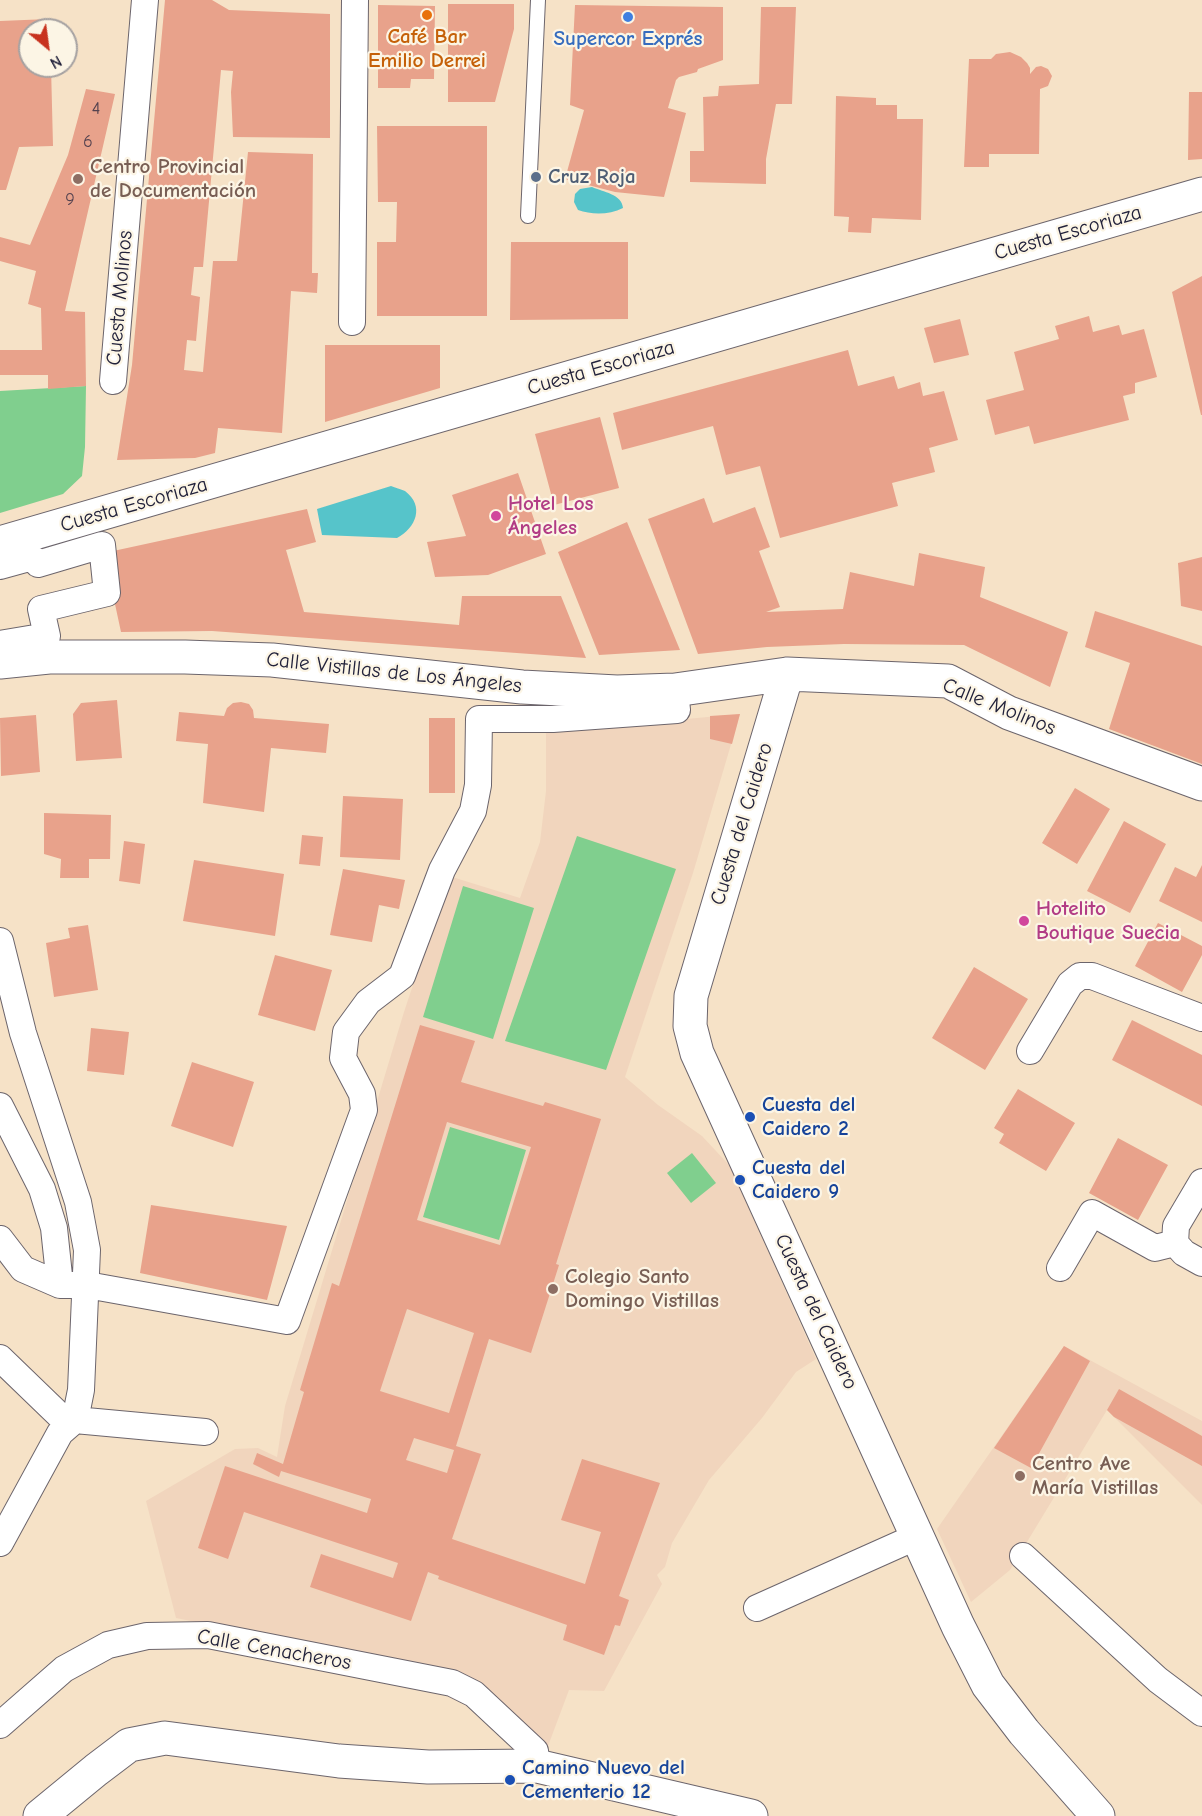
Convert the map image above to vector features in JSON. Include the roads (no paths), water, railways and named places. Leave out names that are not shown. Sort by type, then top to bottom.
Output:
[{"type":"main road","name":"Cuesta Escoriaza","points":[[0,543],[1202,194]]},
{"type":"main road","name":"Calle Vistillas de Los Ángeles","points":[[0,662],[49,657],[184,657],[272,660],[522,687],[617,692],[675,690],[787,674]]},
{"type":"main road","name":"Calle Molinos","points":[[787,674],[948,681],[1009,713],[1202,784]]},
{"type":"main road","name":"Cuesta del Caidero","points":[[787,674],[691,996],[690,1026],[697,1053],[958,1626],[988,1685],[1024,1732],[1098,1816]]},
{"type":"main road","points":[[40,1816],[129,1745],[165,1738],[339,1761],[428,1767],[537,1766],[751,1816]]},
{"type":"street","name":"Cuesta Molinos","points":[[113,381],[145,0]]},
{"type":"street","points":[[352,322],[355,0]]},
{"type":"street","points":[[0,566],[29,558],[38,564],[102,545],[107,593],[41,609],[47,636],[0,644]]},
{"type":"street","points":[[0,1239],[23,1269],[60,1285],[87,1285],[287,1321],[364,1110],[362,1094],[344,1058],[346,1032],[368,1002],[402,976],[442,870],[473,811],[478,785],[479,718],[553,719],[677,710],[675,690]]},
{"type":"street","points":[[0,941],[22,1033],[78,1202],[87,1250],[81,1390],[75,1420],[60,1433],[3,1532]]},
{"type":"street","points":[[1030,1051],[1070,984],[1080,976],[1092,976],[1202,1018]]},
{"type":"street","points":[[0,1106],[42,1189],[54,1228],[60,1285]]},
{"type":"street","points":[[1202,1182],[1176,1226],[1175,1243],[1184,1253],[1202,1263]]},
{"type":"street","points":[[1060,1268],[1092,1213],[1155,1248],[1175,1243]]},
{"type":"street","points":[[0,1358],[60,1415],[75,1420],[206,1432]]},
{"type":"street","points":[[757,1608],[918,1536]]},
{"type":"street","points":[[1023,1556],[1158,1680],[1202,1713]]},
{"type":"street","name":"Calle Cenacheros","points":[[0,1725],[64,1669],[108,1645],[147,1636],[208,1635],[452,1683],[474,1694],[535,1751],[537,1766]]},
{"type":"lane","points":[[528,216],[538,0]]},
{"type":"water","points":[[592,187],[616,197],[622,203],[623,208],[600,213],[578,210],[574,202],[575,194],[580,189]]},
{"type":"water","points":[[391,486],[405,491],[415,503],[416,516],[404,534],[397,538],[322,535],[317,509]]},
{"type":"place","name":"Café Bar Emilio Derrei","points":[[427,15]]},
{"type":"place","name":"Supercor Exprés","points":[[628,17]]},
{"type":"place","name":"Cruz Roja","points":[[536,177]]},
{"type":"place","name":"Centro Provincial de Documentación","points":[[78,179]]},
{"type":"place","name":"Hotel Los Ángeles","points":[[496,516]]},
{"type":"place","name":"Hotelito Boutique Suecia","points":[[1024,921]]},
{"type":"place","name":"Cuesta del Caidero 2","points":[[750,1117]]},
{"type":"place","name":"Cuesta del Caidero 9","points":[[740,1180]]},
{"type":"place","name":"Colegio Santo Domingo Vistillas","points":[[553,1289]]},
{"type":"place","name":"Centro Ave María Vistillas","points":[[1020,1476]]},
{"type":"place","name":"Camino Nuevo del Cementerio 12","points":[[510,1780]]}]
